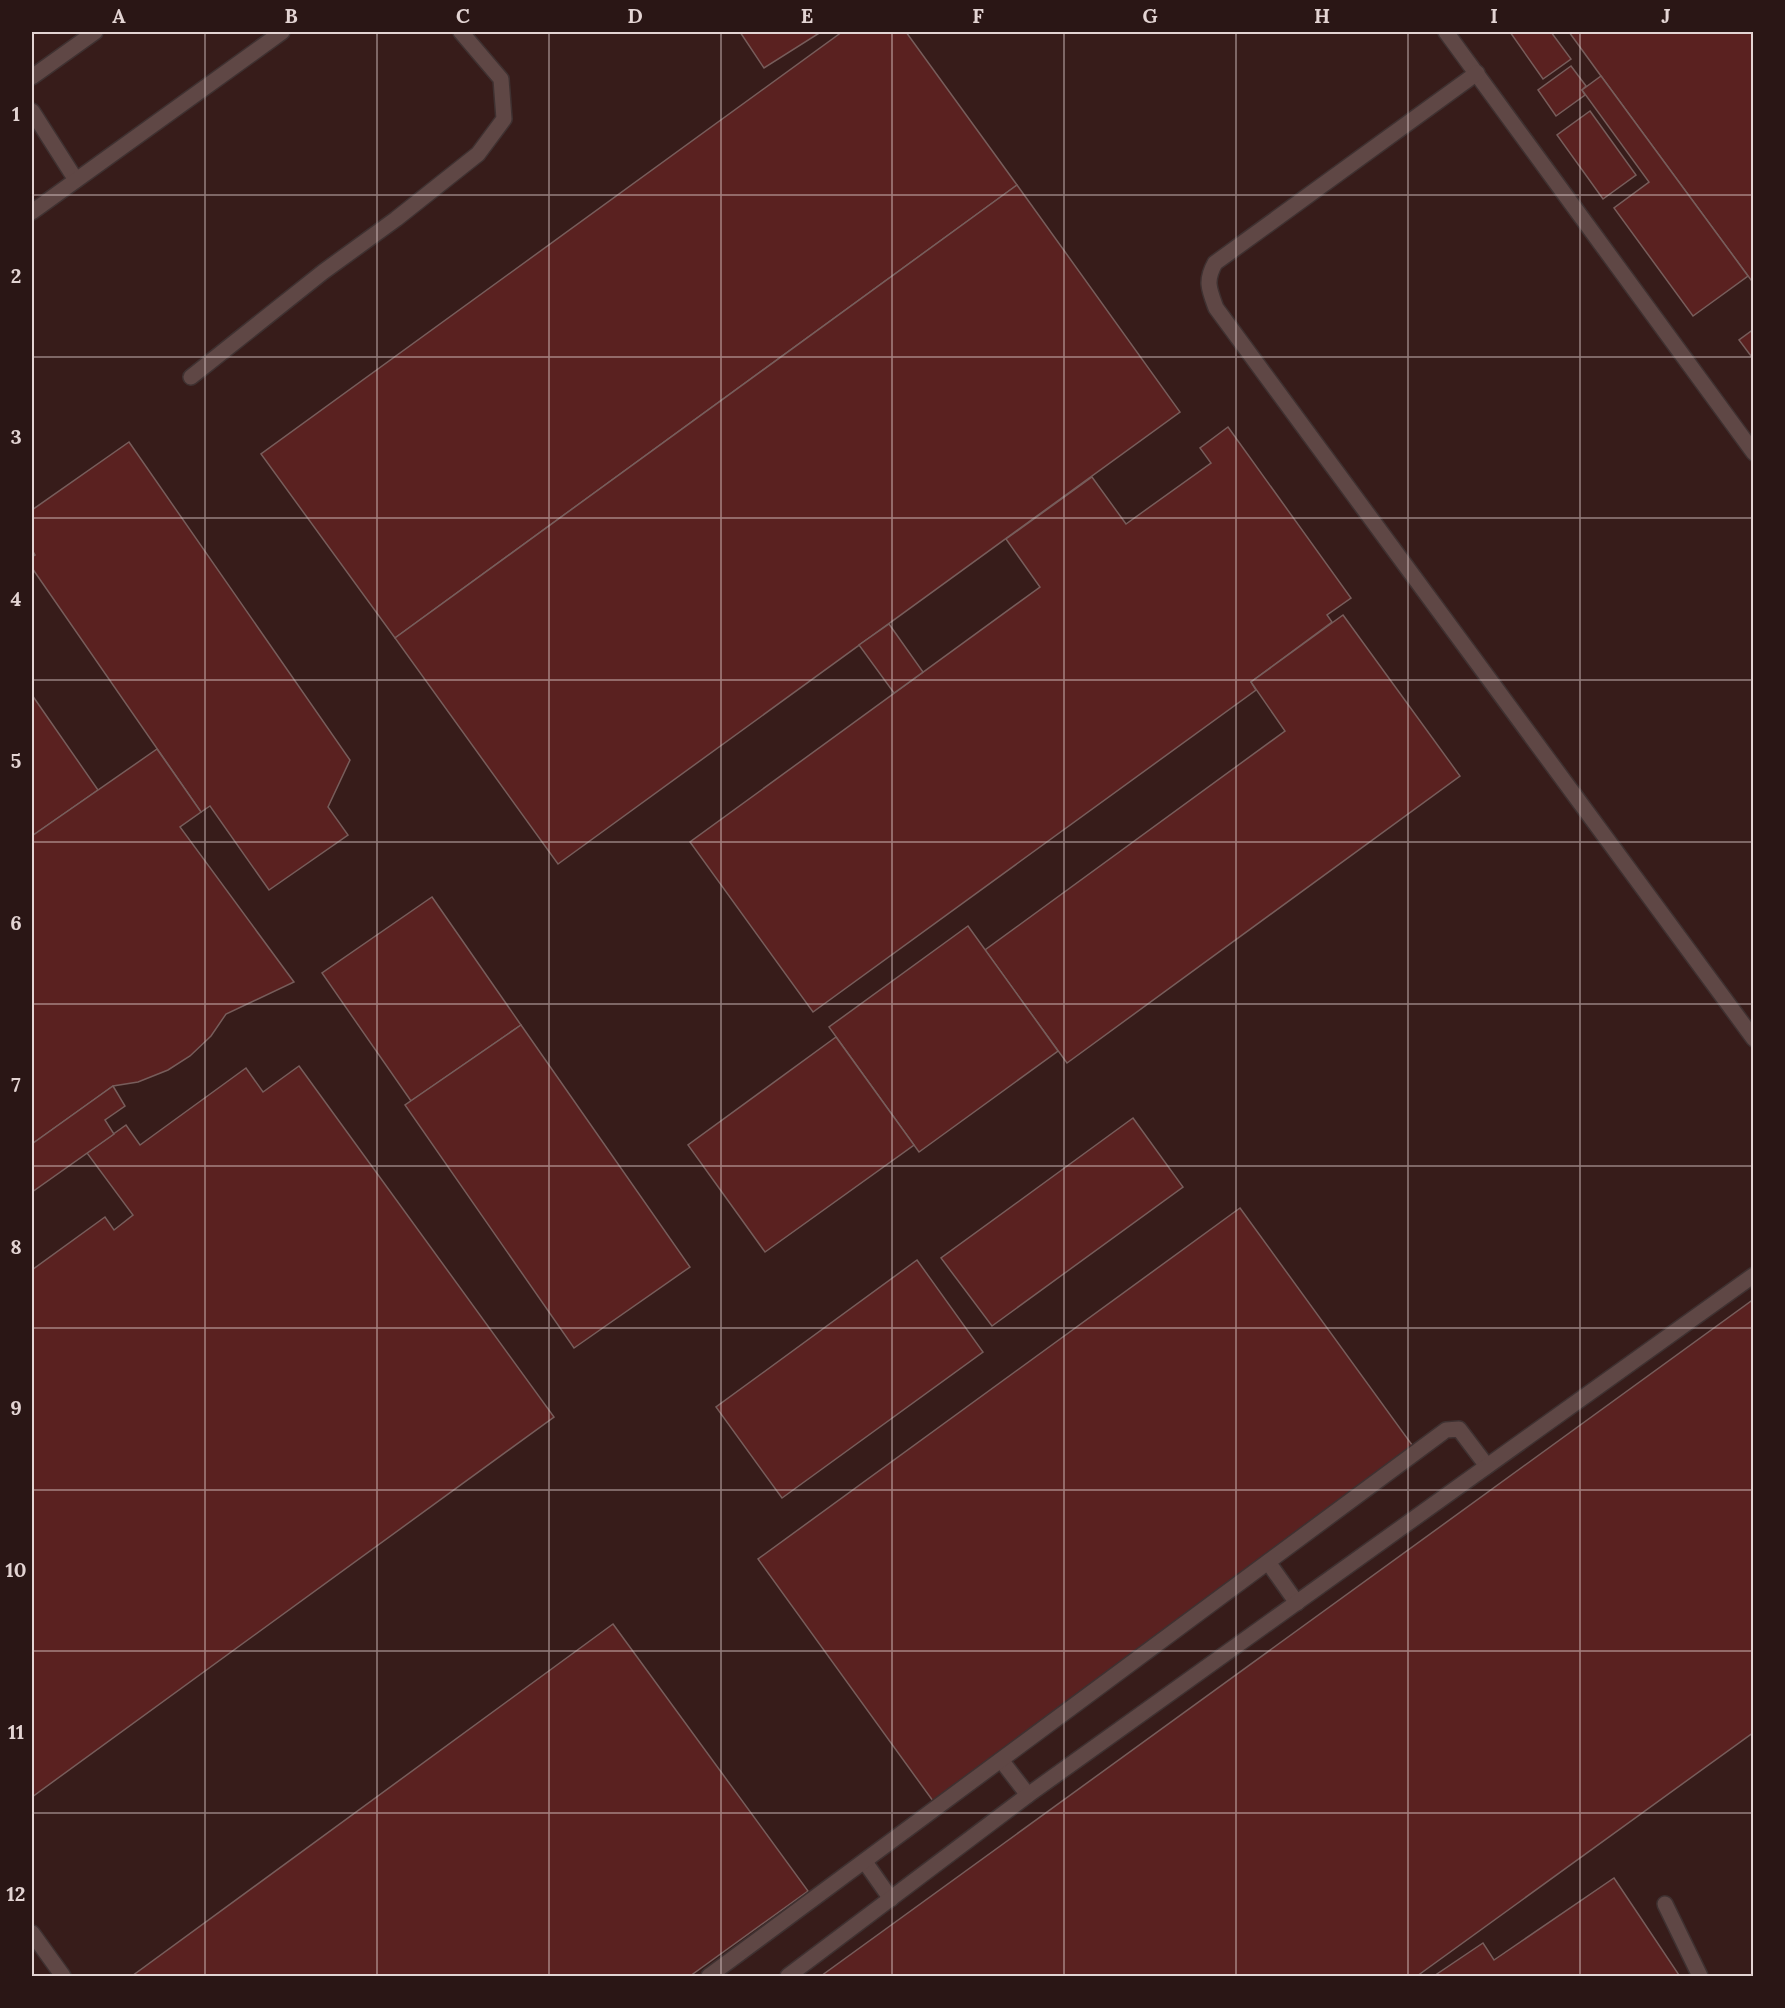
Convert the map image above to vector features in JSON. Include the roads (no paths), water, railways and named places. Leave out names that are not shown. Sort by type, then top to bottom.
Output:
[{"type":"street","points":[[32,78],[95,32]]},
{"type":"street","points":[[32,213],[282,32]]},
{"type":"street","points":[[191,377],[323,272],[396,219],[478,154],[504,119],[501,79],[462,32]]},
{"type":"street","points":[[1446,32],[1754,453]]},
{"type":"street","points":[[1477,73],[1215,263],[1208,275],[1209,291],[1216,308],[1754,1039]]},
{"type":"street","points":[[32,111],[76,180]]},
{"type":"street","points":[[788,1977],[1028,1795],[1754,1275]]},
{"type":"street","points":[[709,1977],[1446,1430],[1459,1429],[1487,1466]]},
{"type":"street","points":[[1268,1562],[1297,1603]]},
{"type":"street","points":[[1001,1760],[1028,1795]]},
{"type":"street","points":[[865,1862],[891,1899]]},
{"type":"street","points":[[1665,1904],[1700,1977]]},
{"type":"street","points":[[32,1933],[63,1977]]}]
